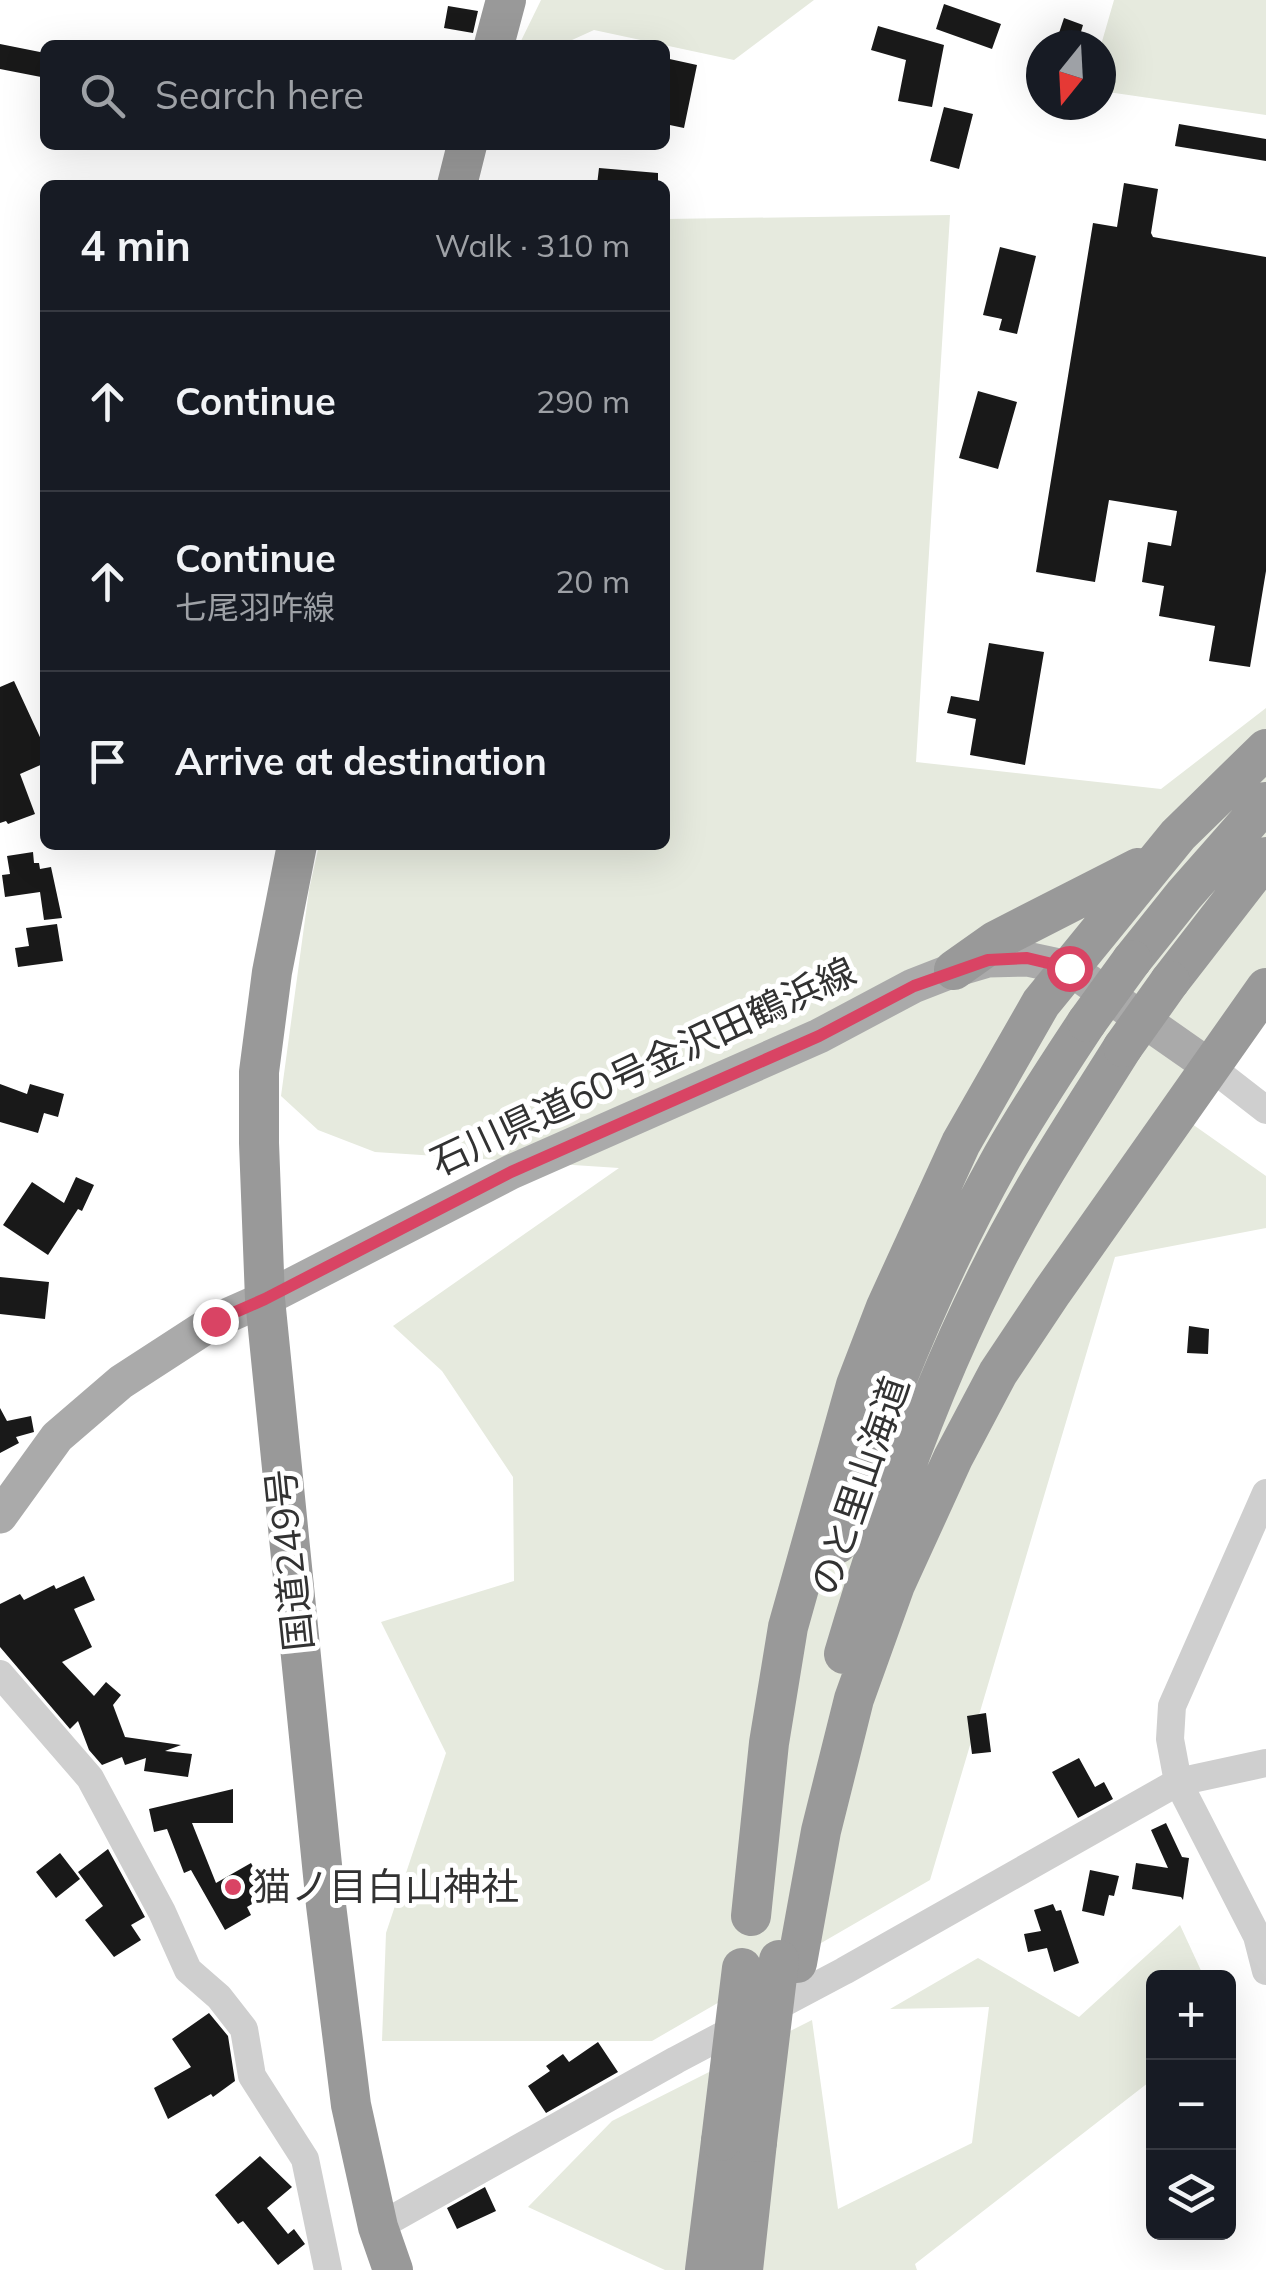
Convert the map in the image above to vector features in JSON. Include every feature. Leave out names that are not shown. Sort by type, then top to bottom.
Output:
[{"type":"highway","points":[[495,40],[506,0]]},
{"type":"highway","points":[[458,180],[466,150]]},
{"type":"highway","points":[[751,1916],[769,1743],[788,1627],[856,1385],[886,1307],[962,1143],[1042,1003],[1168,847],[1266,749]]},
{"type":"highway","name":"のと里山海道","points":[[743,2270],[739,2141],[765,2071],[773,1964],[751,1916],[804,1652],[874,1438],[906,1353],[1002,1157],[1132,960],[1266,802]]},
{"type":"highway","points":[[954,970],[996,941],[1134,871],[1168,847]]},
{"type":"highway","name":"国道249号","points":[[296,850],[272,972],[259,1072],[265,1299],[351,2104],[378,2227],[393,2270]]},
{"type":"highway","name":"のと里山海道","points":[[705,2270],[739,2141],[826,1720],[862,1590],[944,1368],[988,1274],[1043,1176],[1123,1048],[1170,980],[1266,857]]},
{"type":"highway","points":[[773,1964],[821,1831],[854,1699],[895,1585],[953,1458],[998,1373],[1041,1308],[1266,988]]},
{"type":"main road","name":"石川県道60号金沢田鶴浜線","points":[[0,1516],[57,1437],[120,1382],[215,1321],[511,1172],[819,1036],[914,986],[988,960],[1027,958],[1069,968]]},
{"type":"main road","points":[[1069,968],[1212,1068]]},
{"type":"street","points":[[1212,1068],[1266,1110]]},
{"type":"street","points":[[1266,1494],[1172,1706],[1170,1739],[1178,1782],[1257,1936],[1266,1971]]},
{"type":"street","points":[[0,1674],[90,1778],[162,1912],[188,1970],[219,1997],[244,2029],[252,2076],[305,2159],[328,2270]]},
{"type":"street","points":[[378,2227],[1178,1782],[1266,1763]]},
{"type":"shaded area","points":[[541,0],[814,0],[734,60],[670,46],[670,40],[641,40],[594,30],[572,40],[521,40]]},
{"type":"shaded area","points":[[1114,0],[1266,0],[1266,115],[1116,93],[1116,30],[1105,30]]},
{"type":"shaded area","points":[[950,215],[916,762],[1161,789],[1266,708],[1266,1016],[1185,1119],[1266,1176],[1266,1228],[1115,1257],[930,1880],[652,2041],[382,2041],[386,1933],[446,1753],[381,1622],[514,1581],[513,1477],[442,1371],[393,1326],[619,1168],[375,1152],[318,1130],[281,1096],[309,890],[318,850],[670,850],[670,219]]},
{"type":"shaded area","points":[[1180,1925],[1201,1970],[1146,1970],[1146,2084],[915,2264],[917,2270],[665,2270],[528,2207],[612,2121],[812,2020],[838,2209],[972,2143],[989,2007],[890,2009],[978,1958],[1079,2017]]},
{"type":"building","points":[[944,4],[1001,24],[992,49],[936,29]]},
{"type":"building","points":[[448,6],[478,11],[473,33],[444,28]]},
{"type":"building","points":[[1064,18],[1083,25],[1082,30],[1060,30]]},
{"type":"building","points":[[878,26],[944,45],[932,107],[898,101],[906,60],[871,50]]},
{"type":"building","points":[[0,44],[40,52],[40,77],[0,69]]},
{"type":"building","points":[[670,59],[697,65],[684,128],[670,125]]},
{"type":"building","points":[[944,107],[973,114],[959,169],[930,161]]},
{"type":"building","points":[[1179,124],[1266,139],[1266,161],[1175,146]]},
{"type":"building","points":[[599,168],[658,173],[658,180],[598,180]]},
{"type":"building","points":[[1124,183],[1158,189],[1153,237],[1266,257],[1266,571],[1250,667],[1209,661],[1215,626],[1159,616],[1164,586],[1142,582],[1148,542],[1171,546],[1177,511],[1109,500],[1095,582],[1036,572],[1093,223],[1117,227]]},
{"type":"building","points":[[1000,247],[1036,256],[1017,334],[999,330],[1002,319],[983,315]]},
{"type":"building","points":[[978,391],[1017,402],[998,469],[959,458]]},
{"type":"building","points":[[989,643],[1044,652],[1025,765],[970,755],[976,719],[947,713],[951,696],[979,701]]},
{"type":"building","points":[[14,681],[40,737],[40,765],[20,774],[35,814],[8,824],[0,823],[0,687]]},
{"type":"building","points":[[33,852],[34,863],[39,863],[40,869],[51,867],[62,918],[44,920],[40,892],[5,897],[2,875],[10,874],[7,856]]},
{"type":"building","points":[[57,924],[63,961],[18,967],[15,948],[29,946],[26,928]]},
{"type":"building","points":[[0,1084],[27,1094],[30,1084],[64,1094],[58,1117],[44,1113],[38,1133],[0,1122]]},
{"type":"building","points":[[76,1177],[94,1185],[82,1211],[78,1209],[48,1255],[3,1225],[32,1182],[64,1203]]},
{"type":"building","points":[[0,1277],[49,1282],[45,1319],[0,1314]]},
{"type":"building","points":[[1189,1326],[1209,1329],[1208,1354],[1187,1353]]},
{"type":"building","points":[[0,1408],[7,1421],[31,1416],[34,1432],[16,1437],[19,1443],[0,1453]]},
{"type":"building","points":[[84,1576],[95,1600],[74,1609],[92,1647],[62,1662],[94,1696],[106,1682],[121,1695],[113,1705],[125,1737],[181,1745],[165,1751],[192,1754],[188,1777],[144,1771],[146,1758],[125,1765],[122,1757],[102,1765],[89,1750],[78,1721],[70,1729],[0,1647],[0,1604],[20,1594],[24,1600]]},
{"type":"building","points":[[986,1713],[991,1752],[972,1754],[967,1716]]},
{"type":"building","points":[[1079,1758],[1095,1787],[1104,1782],[1113,1799],[1078,1818],[1052,1772]]},
{"type":"building","points":[[233,1789],[233,1823],[192,1823],[216,1883],[251,1863],[268,1895],[247,1907],[251,1915],[225,1930],[191,1870],[184,1873],[167,1829],[154,1832],[149,1809]]},
{"type":"building","points":[[1166,1823],[1182,1857],[1189,1858],[1183,1900],[1132,1889],[1136,1863],[1168,1868],[1151,1830]]},
{"type":"building","points":[[108,1849],[145,1917],[131,1925],[141,1940],[114,1957],[85,1920],[103,1906],[78,1872]]},
{"type":"building","points":[[60,1853],[80,1879],[56,1898],[36,1872]]},
{"type":"building","points":[[1090,1870],[1119,1876],[1104,1916],[1082,1911]]},
{"type":"building","points":[[1053,1904],[1056,1911],[1061,1910],[1079,1963],[1054,1972],[1047,1948],[1028,1952],[1024,1934],[1041,1931],[1034,1910]]},
{"type":"building","points":[[209,2013],[228,2036],[235,2081],[213,2097],[211,2094],[168,2119],[154,2088],[191,2067],[172,2039]]},
{"type":"building","points":[[598,2042],[618,2072],[546,2113],[528,2086],[550,2071],[546,2066],[563,2054],[569,2062]]},
{"type":"building","points":[[260,2156],[292,2187],[267,2208],[288,2234],[294,2229],[305,2244],[278,2265],[243,2221],[238,2224],[215,2195]]},
{"type":"building","points":[[485,2187],[496,2211],[457,2229],[447,2208]]},
{"type":"place","name":"猫ノ目白山神社","points":[[233,1887]]},
{"type":"route","points":[[215,1321],[511,1172],[819,1036],[914,986],[988,960],[1027,958],[1069,968]]}]
